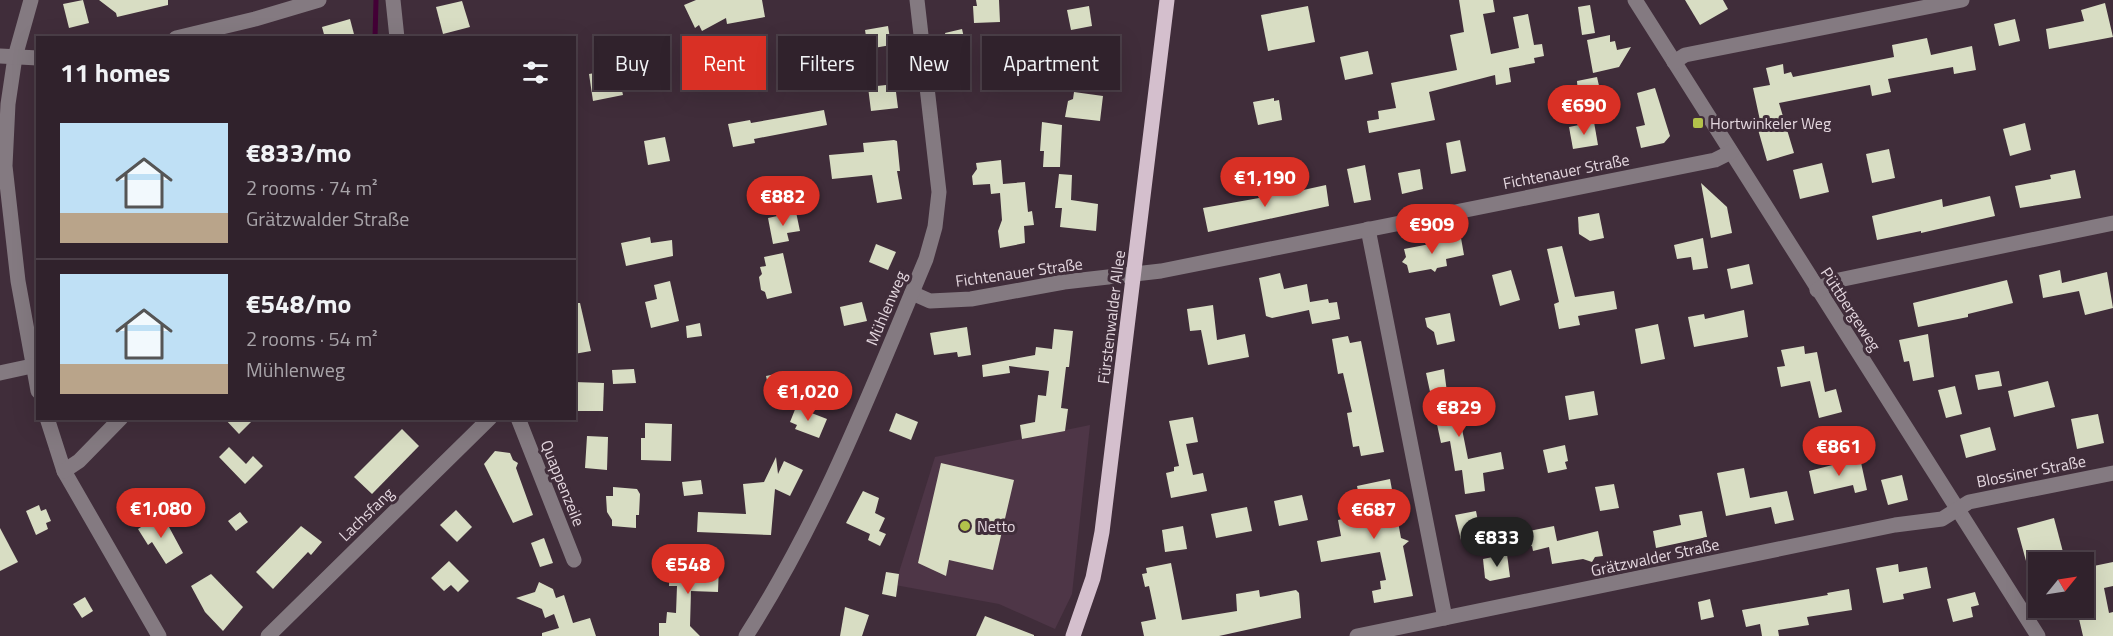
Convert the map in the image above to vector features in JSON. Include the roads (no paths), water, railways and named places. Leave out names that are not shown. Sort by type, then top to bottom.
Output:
[{"type":"main road","name":"Fürstenwalder Allee","points":[[1073,636],[1093,578],[1102,532],[1167,0]]},
{"type":"street","points":[[32,0],[8,57],[2,139],[7,196],[36,383]]},
{"type":"street","points":[[184,36],[255,19],[319,0]]},
{"type":"street","points":[[393,0],[397,36]]},
{"type":"street","name":"Mühlenweg","points":[[746,636],[793,559],[826,492],[912,293],[935,227],[939,192],[917,0]]},
{"type":"street","name":"Püttbergeweg","points":[[1635,0],[2038,636]]},
{"type":"street","points":[[1674,62],[1686,55],[1962,0]]},
{"type":"street","points":[[8,57],[36,58]]},
{"type":"street","name":"Fichtenauer Straße","points":[[912,293],[930,301],[971,299],[1064,282],[1135,274],[1715,160],[1731,152]]},
{"type":"street","points":[[1817,290],[1834,281],[2113,223]]},
{"type":"street","points":[[1368,229],[1445,618]]},
{"type":"street","points":[[0,373],[32,366]]},
{"type":"street","points":[[48,420],[64,471],[159,636]]},
{"type":"street","points":[[64,471],[79,461],[119,420]]},
{"type":"street","name":"Lachsfang","points":[[268,636],[488,420]]},
{"type":"street","name":"Quappenzeile","points":[[519,420],[574,560]]},
{"type":"street","name":"Blossiner Straße","points":[[1958,509],[1969,502],[2113,473]]},
{"type":"street","name":"Grätzwalder Straße","points":[[1357,636],[1427,629],[1445,618],[1895,525],[1942,519],[1958,509]]},
{"type":"waterway","points":[[375,36],[376,0]]},
{"type":"place","name":"Hortwinkeler Weg","points":[[1698,123]]},
{"type":"place","name":"Netto","points":[[965,526]]}]
